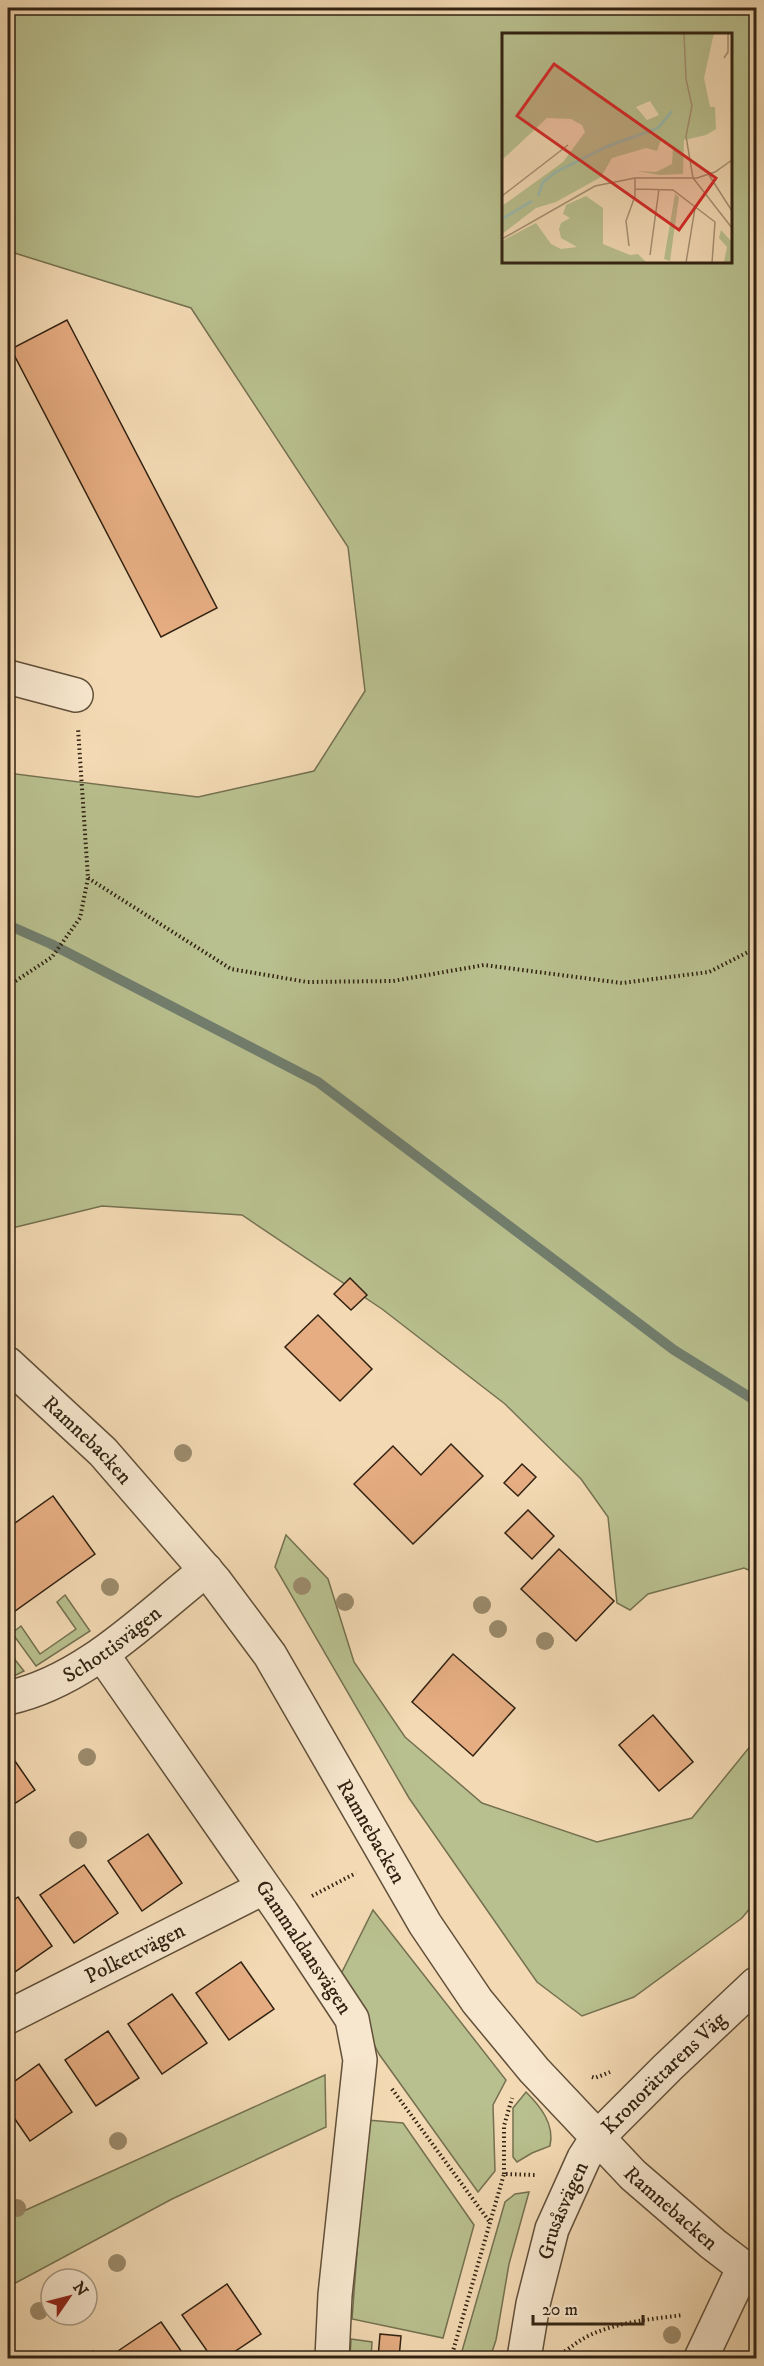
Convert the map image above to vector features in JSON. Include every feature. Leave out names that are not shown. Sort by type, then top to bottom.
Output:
[{"type":"street","points":[[8,677],[76,695]]},
{"type":"street","name":"Ramnebacken","points":[[8,1364],[103,1452],[206,1570],[270,1655],[425,1924],[471,1992],[534,2070],[633,2175],[750,2273]]},
{"type":"street","name":"Schottisvägen","points":[[8,1698],[26,1694],[60,1679],[102,1654],[206,1570]]},
{"type":"street","name":"Gammaldansvägen","points":[[102,1654],[282,1913],[352,2019],[360,2060],[335,2295],[332,2358]]},
{"type":"street","name":"Polkettvägen","points":[[8,2017],[263,1888]]},
{"type":"street","name":"Kronorättarens Väg","points":[[597,2138],[756,1984]]},
{"type":"street","name":"Grusåsvägen","points":[[524,2358],[533,2304],[552,2229],[584,2158],[597,2138]]},
{"type":"street","points":[[701,2358],[750,2273]]},
{"type":"path","points":[[8,986],[52,957],[80,918],[88,878],[76,695]]},
{"type":"path","points":[[88,878],[231,969],[307,982],[393,981],[484,965],[622,983],[710,972],[756,948]]},
{"type":"path","points":[[320,1892],[357,1873]]},
{"type":"path","points":[[392,2088],[489,2221]]},
{"type":"path","points":[[451,2358],[504,2174],[504,2126],[514,2096]]},
{"type":"path","points":[[504,2174],[543,2176],[570,2189]]},
{"type":"path","points":[[557,2356],[588,2336],[610,2329],[644,2320],[689,2315]]},
{"type":"green space","points":[[8,8],[756,8],[756,1573],[744,1568],[648,1594],[630,1610],[617,1603],[608,1517],[581,1479],[505,1404],[382,1309],[242,1215],[102,1206],[8,1229],[8,773],[198,797],[314,771],[365,691],[348,547],[191,308],[8,251]]},
{"type":"green space","points":[[286,1535],[328,1579],[354,1662],[405,1737],[482,1803],[597,1842],[692,1818],[756,1739],[756,1901],[742,1918],[634,1997],[582,2016],[537,1982],[409,1798],[275,1567]]},
{"type":"green space","points":[[65,1595],[90,1631],[36,1666],[12,1633],[21,1626],[40,1654],[76,1629],[57,1602]]},
{"type":"green space","points":[[8,1651],[24,1671],[8,1679]]},
{"type":"green space","points":[[373,1910],[506,2080],[493,2105],[495,2171],[478,2192],[379,2054],[339,1978]]},
{"type":"green space","points":[[325,2075],[326,2127],[172,2199],[45,2267],[39,2267],[39,2270],[8,2287],[8,2218]]},
{"type":"green space","points":[[526,2092],[545,2116],[550,2130],[550,2146],[517,2162],[513,2157],[513,2108]]},
{"type":"green space","points":[[367,2120],[403,2123],[474,2225],[443,2338],[352,2319]]},
{"type":"green space","points":[[529,2192],[509,2264],[496,2340],[490,2358],[460,2358],[505,2202],[515,2194]]},
{"type":"green space","points":[[351,2339],[372,2342],[371,2358],[350,2358]]},
{"type":"building","points":[[67,320],[217,608],[161,637],[11,349]]},
{"type":"building","points":[[350,1278],[367,1295],[351,1310],[334,1294]]},
{"type":"building","points":[[318,1315],[372,1369],[340,1401],[285,1347]]},
{"type":"building","points":[[451,1444],[483,1476],[413,1544],[354,1484],[393,1446],[421,1475]]},
{"type":"building","points":[[522,1464],[536,1477],[518,1496],[504,1483]]},
{"type":"building","points":[[53,1496],[95,1554],[8,1616],[8,1528]]},
{"type":"building","points":[[528,1510],[554,1536],[532,1559],[505,1533]]},
{"type":"building","points":[[559,1549],[614,1601],[576,1641],[521,1589]]},
{"type":"building","points":[[453,1654],[515,1708],[473,1756],[412,1702]]},
{"type":"building","points":[[653,1715],[693,1762],[659,1791],[619,1745]]},
{"type":"building","points":[[8,1751],[35,1790],[8,1808]]},
{"type":"building","points":[[148,1834],[182,1883],[142,1911],[108,1861]]},
{"type":"building","points":[[84,1865],[118,1913],[74,1943],[40,1895]]},
{"type":"building","points":[[18,1897],[52,1946],[9,1976],[8,1904]]},
{"type":"building","points":[[241,1962],[274,2009],[229,2040],[196,1993]]},
{"type":"building","points":[[172,1994],[207,2043],[162,2074],[128,2024]]},
{"type":"building","points":[[108,2031],[139,2078],[96,2106],[65,2060]]},
{"type":"building","points":[[39,2064],[72,2112],[30,2141],[8,2109],[8,2086]]},
{"type":"building","points":[[227,2284],[261,2334],[225,2358],[212,2358],[182,2315]]},
{"type":"building","points":[[161,2322],[186,2358],[120,2358],[115,2353]]},
{"type":"building","points":[[380,2334],[401,2336],[399,2358],[378,2358]]},
{"type":"building","points":[[93,2351],[98,2358],[83,2358]]},
{"type":"waterway","points":[[8,925],[51,944],[318,1082],[674,1350],[756,1401]]}]
